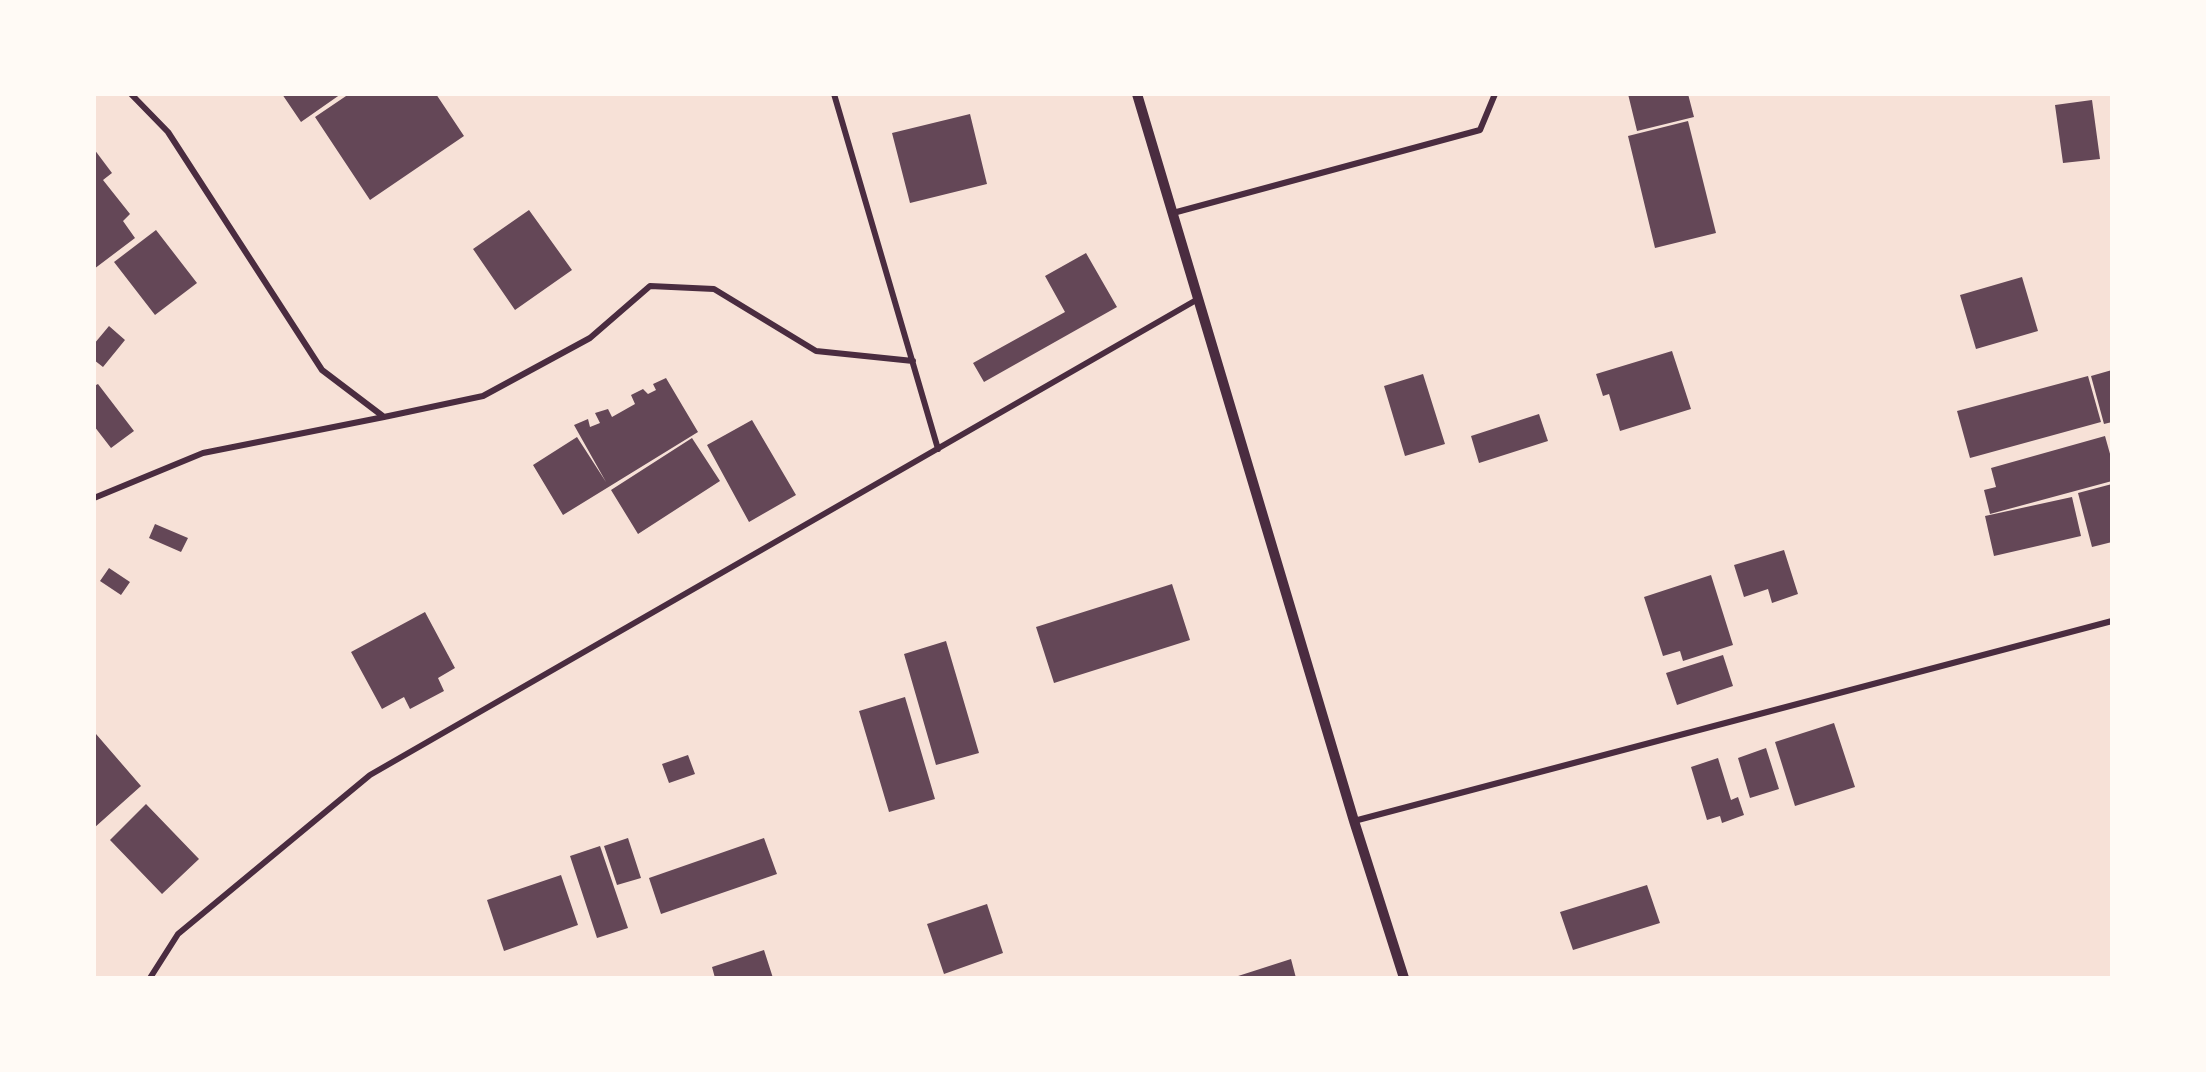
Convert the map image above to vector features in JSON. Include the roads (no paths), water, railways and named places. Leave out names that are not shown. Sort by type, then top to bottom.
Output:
[{"type":"street","points":[[131,94],[168,132],[322,370],[384,417]]},
{"type":"street","points":[[834,94],[939,449]]},
{"type":"street","points":[[1137,94],[1354,821],[1404,978]]},
{"type":"street","points":[[1173,213],[1480,130],[1495,94]]},
{"type":"street","points":[[94,498],[203,453],[483,396],[590,338],[650,286],[714,289],[816,351],[913,361]]},
{"type":"street","points":[[150,978],[178,934],[370,775],[1198,299]]},
{"type":"street","points":[[1354,821],[2112,621]]}]
